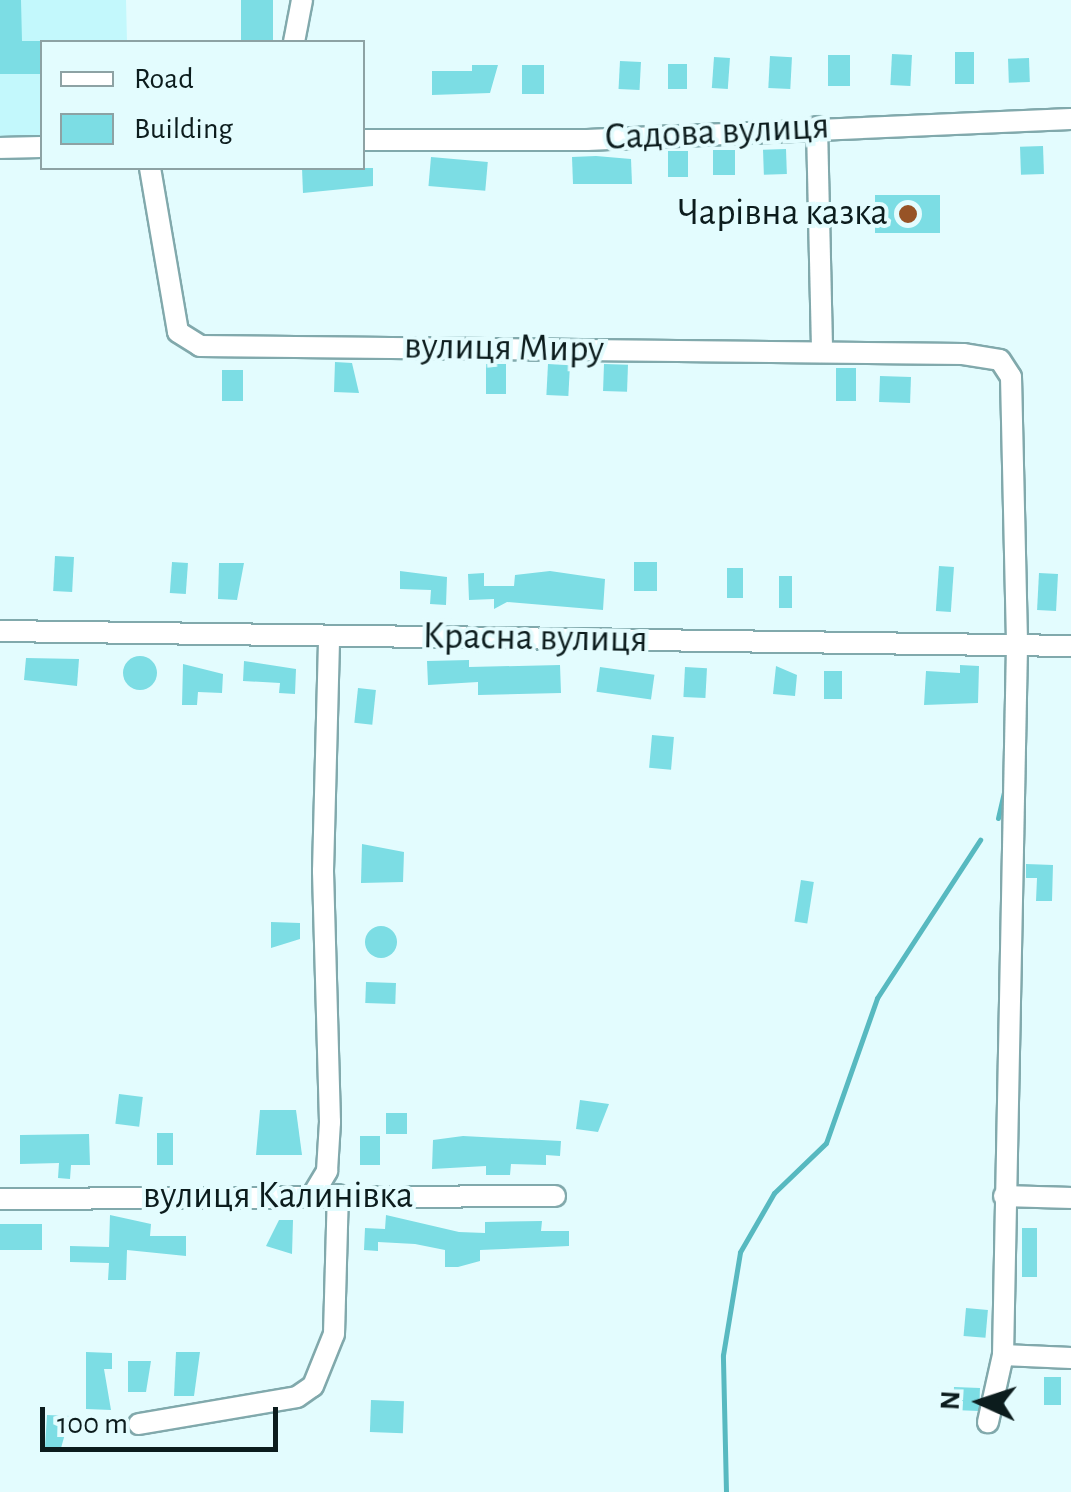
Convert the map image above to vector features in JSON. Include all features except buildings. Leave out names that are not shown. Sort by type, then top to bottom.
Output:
[{"type":"street","points":[[294,40],[302,0]]},
{"type":"street","name":"Садова вулиця","points":[[365,140],[587,140],[817,127],[1071,119]]},
{"type":"street","points":[[817,127],[822,352]]},
{"type":"street","points":[[0,148],[40,147]]},
{"type":"street","name":"вулиця Миру","points":[[150,170],[178,332],[200,346],[822,352],[1000,360],[1011,376],[1017,646]]},
{"type":"street","name":"Красна вулиця","points":[[0,631],[1071,646]]},
{"type":"street","points":[[314,1193],[327,1171],[330,1122],[323,872],[329,636]]},
{"type":"street","points":[[988,1422],[1003,1356],[1017,646]]},
{"type":"street","name":"вулиця Калинівка","points":[[0,1199],[314,1193],[556,1196]]},
{"type":"street","points":[[139,1424],[296,1397],[313,1386],[334,1334],[338,1195]]},
{"type":"street","points":[[1004,1196],[1071,1198]]},
{"type":"street","points":[[1003,1356],[1071,1358]]},
{"type":"shaded area","points":[[0,0],[126,0],[127,40],[40,40],[40,138],[0,139]]},
{"type":"waterway","points":[[998,818],[1005,787]]},
{"type":"waterway","points":[[726,1492],[723,1355],[740,1252],[774,1193],[826,1143],[877,998],[980,840]]},
{"type":"place","name":"Чарівна казка","points":[[908,214]]}]
